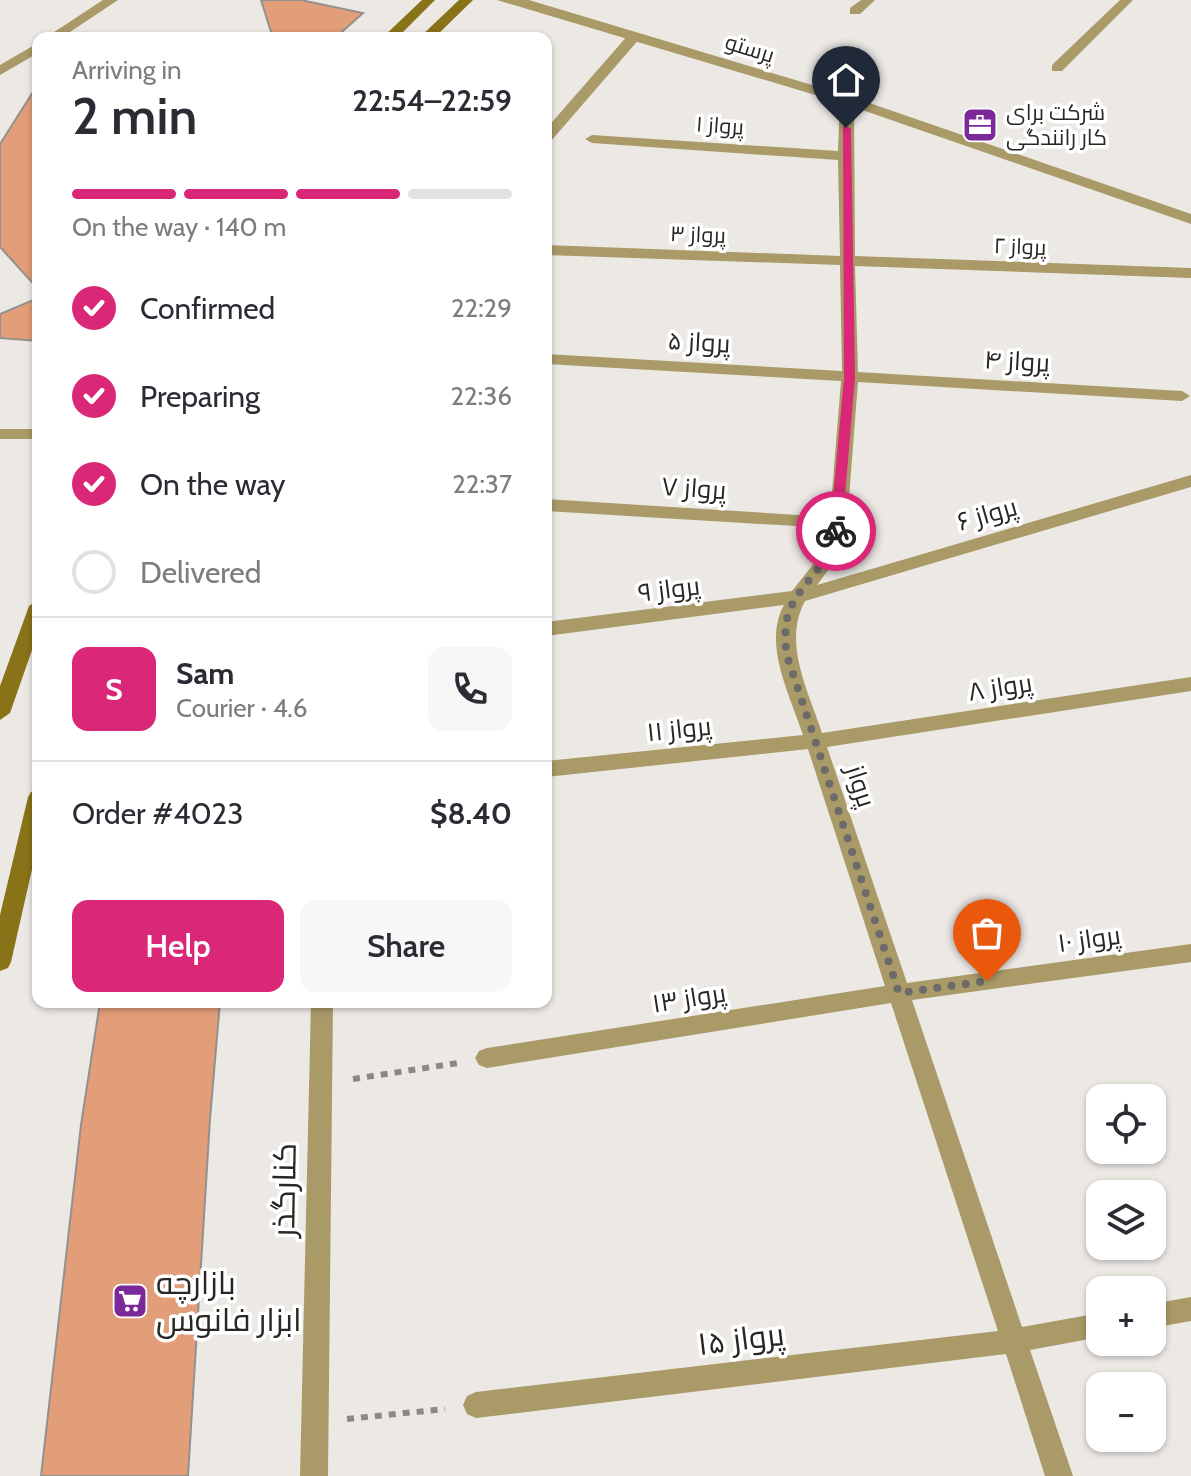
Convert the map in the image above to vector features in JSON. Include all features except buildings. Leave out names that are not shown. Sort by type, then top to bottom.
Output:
[{"type":"main road","points":[[395,32],[429,0]]},
{"type":"main road","points":[[432,32],[467,0]]},
{"type":"main road","points":[[0,713],[32,623]]},
{"type":"main road","points":[[0,962],[32,823]]},
{"type":"street","points":[[61,32],[112,0]]},
{"type":"street","name":"پرستو","points":[[503,0],[520,1],[847,100],[1191,219]]},
{"type":"street","points":[[855,11],[869,0]]},
{"type":"street","points":[[1057,68],[1127,0]]},
{"type":"street","points":[[552,131],[634,37]]},
{"type":"street","points":[[0,71],[32,51]]},
{"type":"street","name":"پرواز","points":[[847,100],[845,156],[850,378],[838,523],[832,553],[788,615],[786,653],[1059,1476]]},
{"type":"street","name":"پرواز ۱","points":[[592,139],[845,156]]},
{"type":"street","name":"پرواز ۳","points":[[552,250],[847,263]]},
{"type":"street","name":"پرواز ۲","points":[[847,263],[1191,273]]},
{"type":"street","name":"پرواز ۵","points":[[552,359],[850,378]]},
{"type":"street","name":"پرواز ۴","points":[[850,378],[1182,396]]},
{"type":"street","points":[[0,434],[32,434]]},
{"type":"street","name":"پرواز ۶","points":[[798,597],[1191,481]]},
{"type":"street","name":"پرواز ۷","points":[[552,505],[838,523]]},
{"type":"street","name":"پرواز ۹","points":[[552,628],[798,597]]},
{"type":"street","name":"پرواز ۸","points":[[817,741],[1191,684]]},
{"type":"street","name":"پرواز ۱۱","points":[[552,768],[817,741]]},
{"type":"street","name":"پرواز ۱۰","points":[[899,993],[1191,953]]},
{"type":"street","name":"پرواز ۱۳","points":[[487,1058],[899,993]]},
{"type":"street","name":"کنارگذر","points":[[314,1476],[322,1008]]},
{"type":"street","points":[[1166,1313],[1191,1309]]},
{"type":"street","name":"پرواز ۱۵","points":[[476,1405],[1014,1341],[1086,1328]]},
{"type":"path","points":[[320,1084],[487,1058]]},
{"type":"path","points":[[314,1423],[476,1405]]},
{"type":"way so far","points":[[836,531],[832,553],[788,615],[786,653],[899,993],[987,981]]},
{"type":"place","name":"شركت براى كار رانندگى","points":[[980,125]]},
{"type":"place","name":"بازارچه ابزار فانوس","points":[[130,1301]]},
{"type":"route","points":[[836,531],[850,378],[846,128]]}]
